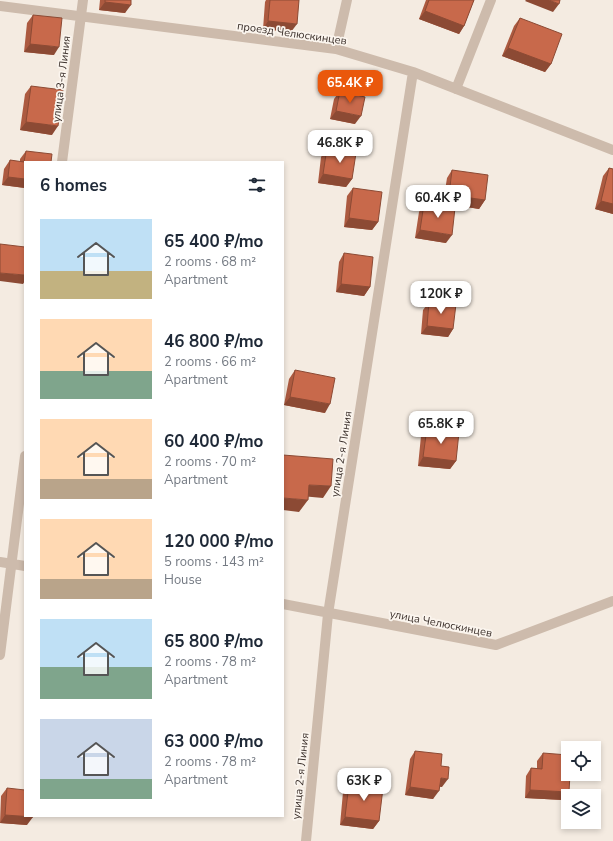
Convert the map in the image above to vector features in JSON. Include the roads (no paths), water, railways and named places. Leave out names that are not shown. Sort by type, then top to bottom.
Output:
[{"type":"street","name":"улица 3-я Линия","points":[[62,161],[83,0]]},
{"type":"street","points":[[336,49],[347,0]]},
{"type":"street","points":[[456,89],[491,0]]},
{"type":"street","name":"проезд Челюскинцев","points":[[0,6],[336,49],[413,72],[613,150]]},
{"type":"street","name":"улица 2-я Линия","points":[[306,841],[328,614],[413,72]]},
{"type":"street","points":[[0,655],[24,464]]},
{"type":"street","points":[[0,562],[24,566]]},
{"type":"street","name":"улица Челюскинцев","points":[[284,604],[328,614],[496,645],[613,601]]}]
